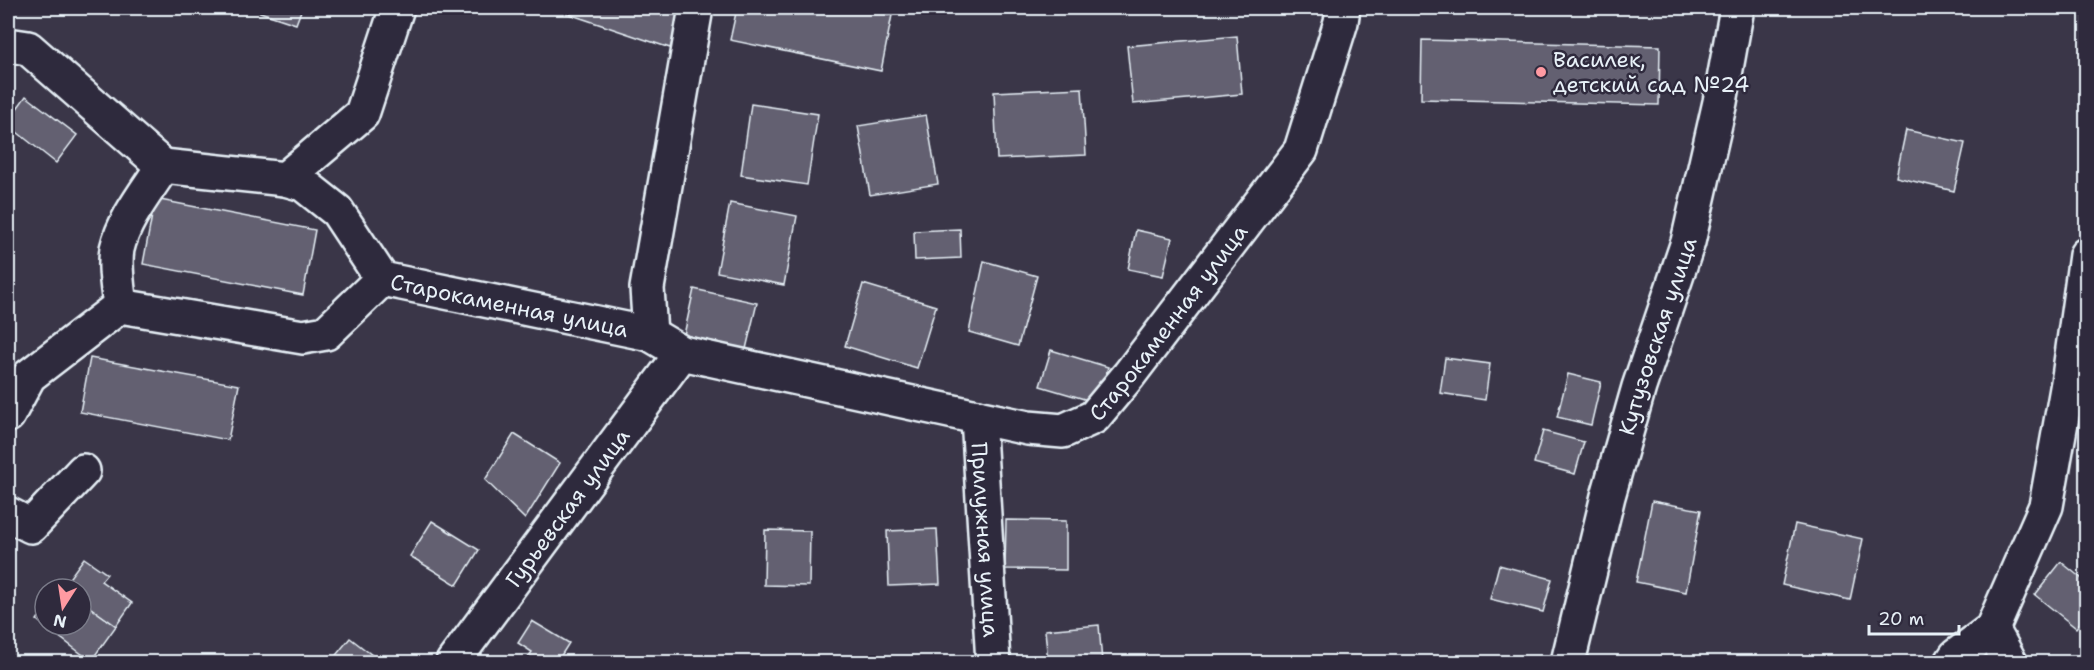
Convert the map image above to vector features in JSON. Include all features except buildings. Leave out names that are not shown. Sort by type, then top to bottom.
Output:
[{"type":"street","points":[[285,179],[362,114],[397,8]]},
{"type":"street","name":"Старокаменная улица","points":[[650,334],[647,288],[696,8]]},
{"type":"street","name":"Старокаменная улица","points":[[120,306],[303,337],[326,333],[382,279],[650,334],[682,353],[1028,428],[1063,431],[1094,417],[1129,375],[1301,150],[1341,22],[1343,8]]},
{"type":"street","name":"Кутузовская улица","points":[[1568,663],[1608,496],[1638,387],[1688,242],[1720,102],[1737,8]]},
{"type":"street","points":[[8,45],[27,48],[163,166],[285,179],[303,184],[337,212],[382,279]]},
{"type":"street","points":[[8,415],[29,376],[120,306],[116,275],[117,250],[126,225],[163,166]]},
{"type":"street","points":[[1952,663],[1956,656],[1992,629],[2046,506],[2069,377],[2086,255]]},
{"type":"street","name":"Гурьевская улица","points":[[453,663],[682,353]]},
{"type":"street","name":"Прилужная улица","points":[[978,417],[993,663]]},
{"type":"street","points":[[8,514],[31,526],[83,471]]},
{"type":"street","points":[[1992,629],[2010,663]]},
{"type":"place","name":"Василек, детский сад №24","points":[[1541,72]]}]
